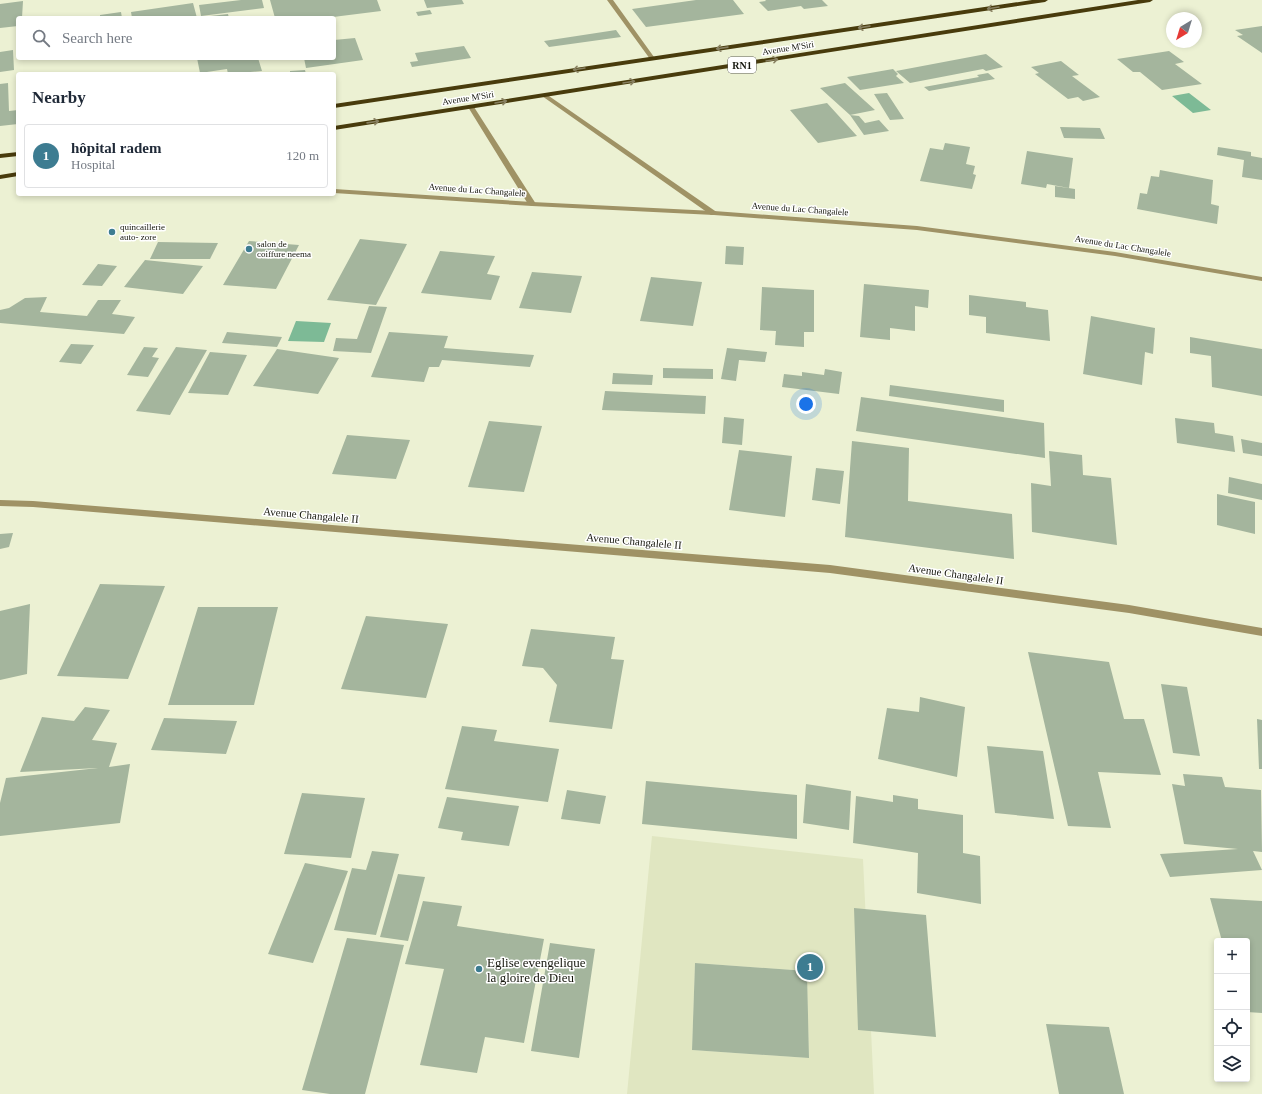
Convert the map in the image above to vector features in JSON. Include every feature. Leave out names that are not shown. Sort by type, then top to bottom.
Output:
[{"type":"highway","name":"Avenue M'Siri","points":[[336,106],[1045,0]]},
{"type":"highway","name":"Avenue M'Siri","points":[[336,128],[1150,0]]},
{"type":"highway","points":[[0,156],[16,154]]},
{"type":"highway","points":[[0,177],[16,174]]},
{"type":"street","points":[[610,0],[652,58]]},
{"type":"street","points":[[544,95],[714,213]]},
{"type":"street","points":[[471,107],[532,204]]},
{"type":"street","name":"Avenue du Lac Changalele","points":[[336,191],[532,204],[714,213],[940,230],[1107,253],[1262,279]]},
{"type":"street","name":"Avenue Changalele II","points":[[0,503],[33,504],[830,569],[1129,609],[1262,632]]},
{"type":"shaded area","points":[[1189,93],[1211,110],[1193,113],[1172,96]]},
{"type":"shaded area","points":[[296,321],[331,323],[324,342],[288,341]]},
{"type":"shaded area","points":[[652,836],[863,859],[874,1094],[627,1094]],"holes":[[[695,963],[807,971],[809,1058],[692,1050]]]},
{"type":"building","points":[[241,0],[262,0],[264,8],[201,16],[199,5]]},
{"type":"building","points":[[270,0],[377,0],[381,11],[336,17],[274,16]]},
{"type":"building","points":[[424,0],[462,0],[464,4],[427,8]]},
{"type":"building","points":[[696,0],[733,0],[744,14],[646,27],[632,9]]},
{"type":"building","points":[[765,0],[822,0],[828,6],[804,9],[801,6],[768,11],[759,2],[766,1]]},
{"type":"building","points":[[23,1],[22,16],[16,16],[16,26],[0,28],[0,4]]},
{"type":"building","points":[[193,3],[196,16],[132,16],[131,12]]},
{"type":"building","points":[[430,10],[432,14],[418,16],[416,12]]},
{"type":"building","points":[[121,12],[122,16],[100,16]]},
{"type":"building","points":[[228,14],[228,16],[211,16]]},
{"type":"building","points":[[1262,26],[1262,53],[1237,36],[1243,35],[1235,30]]},
{"type":"building","points":[[616,30],[621,37],[549,47],[544,41]]},
{"type":"building","points":[[355,38],[363,60],[306,68],[304,60],[336,60],[336,40]]},
{"type":"building","points":[[464,46],[471,58],[412,67],[410,62],[418,61],[415,53]]},
{"type":"building","points":[[13,50],[14,70],[0,72],[0,52]]},
{"type":"building","points":[[1169,51],[1184,62],[1175,64],[1202,84],[1162,90],[1140,72],[1133,72],[1117,59]]},
{"type":"building","points":[[986,54],[1003,67],[986,71],[983,69],[910,83],[896,71]]},
{"type":"building","points":[[197,60],[259,60],[262,71],[228,72],[227,69],[200,72]]},
{"type":"building","points":[[1061,61],[1079,75],[1072,76],[1100,97],[1083,101],[1078,97],[1068,99],[1035,74],[1039,73],[1031,67]]},
{"type":"building","points":[[893,69],[898,74],[896,76],[904,83],[860,90],[847,77]]},
{"type":"building","points":[[305,70],[306,72],[290,72]]},
{"type":"building","points":[[988,73],[995,79],[929,91],[924,87],[979,77],[977,75]]},
{"type":"building","points":[[8,83],[9,111],[16,110],[16,124],[0,126],[0,84]]},
{"type":"building","points":[[845,83],[875,110],[850,115],[820,88]]},
{"type":"building","points":[[887,93],[904,119],[890,120],[874,94]]},
{"type":"building","points":[[827,103],[857,136],[818,143],[790,110]]},
{"type":"building","points":[[850,115],[859,116],[865,123],[879,120],[889,131],[864,135]]},
{"type":"building","points":[[1060,127],[1100,128],[1105,139],[1064,138]]},
{"type":"building","points":[[945,143],[970,147],[966,164],[975,166],[973,174],[976,175],[972,189],[920,181],[930,148],[943,150]]},
{"type":"building","points":[[1218,147],[1251,152],[1251,156],[1262,158],[1262,180],[1242,177],[1244,160],[1217,155]]},
{"type":"building","points":[[1027,151],[1073,158],[1069,188],[1047,184],[1046,188],[1021,184]]},
{"type":"building","points":[[1160,170],[1213,180],[1211,204],[1219,206],[1217,224],[1137,209],[1140,193],[1147,194],[1151,176],[1159,177]]},
{"type":"building","points":[[1055,186],[1075,189],[1075,199],[1055,197]]},
{"type":"building","points":[[360,239],[407,244],[376,305],[327,300]]},
{"type":"building","points":[[249,241],[299,245],[276,289],[223,285]]},
{"type":"building","points":[[158,242],[218,243],[210,259],[150,259]]},
{"type":"building","points":[[726,246],[744,247],[743,265],[725,264]]},
{"type":"building","points":[[440,251],[495,256],[487,274],[500,276],[491,300],[421,293]]},
{"type":"building","points":[[145,260],[203,266],[183,294],[124,287]]},
{"type":"building","points":[[98,264],[117,266],[102,286],[82,285]]},
{"type":"building","points":[[532,272],[582,276],[571,313],[519,308]]},
{"type":"building","points":[[651,277],[702,282],[693,326],[640,321]]},
{"type":"building","points":[[864,284],[929,290],[928,308],[915,306],[915,331],[890,328],[890,340],[860,337]]},
{"type":"building","points":[[762,287],[814,290],[814,332],[804,332],[804,347],[775,345],[776,331],[760,330]]},
{"type":"building","points":[[969,295],[1026,302],[1026,307],[1048,310],[1050,341],[986,333],[986,317],[969,315]]},
{"type":"building","points":[[47,297],[40,312],[87,316],[98,300],[121,300],[112,314],[135,317],[124,334],[0,323],[0,310],[9,308],[25,298]]},
{"type":"building","points":[[369,306],[387,307],[371,353],[333,351],[336,338],[357,339]]},
{"type":"building","points":[[1091,316],[1155,328],[1153,354],[1145,352],[1142,385],[1083,374]]},
{"type":"building","points":[[227,332],[282,337],[277,347],[222,343]]},
{"type":"building","points":[[389,332],[448,336],[444,348],[534,355],[530,367],[442,360],[439,367],[429,367],[424,382],[371,377]]},
{"type":"building","points":[[1190,337],[1262,349],[1262,396],[1212,387],[1211,356],[1190,353]]},
{"type":"building","points":[[71,344],[94,345],[81,364],[59,362]]},
{"type":"building","points":[[144,347],[158,348],[152,357],[159,358],[148,377],[127,375]]},
{"type":"building","points":[[176,347],[207,350],[170,415],[136,411]]},
{"type":"building","points":[[727,348],[767,352],[765,362],[739,360],[736,381],[721,379]]},
{"type":"building","points":[[277,349],[339,358],[318,394],[253,386]]},
{"type":"building","points":[[210,352],[247,355],[228,395],[188,393]]},
{"type":"building","points":[[663,368],[713,369],[713,379],[663,378]]},
{"type":"building","points":[[825,369],[842,372],[839,394],[782,387],[784,374],[802,376],[802,372],[824,375]]},
{"type":"building","points":[[613,373],[653,375],[652,385],[612,384]]},
{"type":"building","points":[[890,385],[1004,400],[1004,412],[889,396]]},
{"type":"building","points":[[605,391],[706,396],[705,414],[602,410]]},
{"type":"building","points":[[861,397],[1044,423],[1045,458],[856,431]]},
{"type":"building","points":[[724,417],[744,419],[742,445],[722,443]]},
{"type":"building","points":[[1175,418],[1214,423],[1215,433],[1233,436],[1235,452],[1177,443]]},
{"type":"building","points":[[489,421],[542,426],[524,492],[468,487]]},
{"type":"building","points":[[347,435],[410,440],[396,479],[332,474]]},
{"type":"building","points":[[1241,439],[1262,443],[1262,456],[1243,453]]},
{"type":"building","points":[[852,441],[909,448],[908,501],[1012,514],[1014,559],[845,537]]},
{"type":"building","points":[[739,450],[792,456],[785,517],[729,510]]},
{"type":"building","points":[[1049,451],[1082,455],[1083,475],[1111,478],[1117,545],[1032,532],[1031,483],[1051,486]]},
{"type":"building","points":[[816,468],[844,471],[840,504],[812,500]]},
{"type":"building","points":[[1229,477],[1262,484],[1262,500],[1228,493]]},
{"type":"building","points":[[1217,494],[1255,502],[1255,534],[1217,525]]},
{"type":"building","points":[[13,533],[9,547],[0,549],[0,534]]},
{"type":"building","points":[[100,584],[165,586],[128,679],[57,676]]},
{"type":"building","points":[[30,604],[27,674],[0,680],[0,611]]},
{"type":"building","points":[[198,607],[278,607],[254,705],[168,705]]},
{"type":"building","points":[[366,616],[448,624],[426,698],[341,689]]},
{"type":"building","points":[[531,629],[615,637],[611,659],[624,660],[612,729],[549,722],[557,685],[543,668],[522,666]]},
{"type":"building","points":[[1028,652],[1109,662],[1124,719],[1144,719],[1161,775],[1098,772],[1111,828],[1068,826]]},
{"type":"building","points":[[1161,684],[1187,687],[1200,756],[1173,753]]},
{"type":"building","points":[[920,697],[965,707],[957,777],[878,759],[887,708],[919,712]]},
{"type":"building","points":[[85,707],[110,710],[92,740],[117,743],[109,767],[130,764],[120,823],[0,836],[0,803],[6,778],[98,768],[20,772],[42,717],[74,721]]},
{"type":"building","points":[[164,718],[237,721],[226,754],[151,750]]},
{"type":"building","points":[[1257,719],[1262,720],[1262,769],[1259,769]]},
{"type":"building","points":[[462,726],[497,730],[494,741],[559,749],[548,802],[445,789]]},
{"type":"building","points":[[987,746],[1043,751],[1054,819],[995,813]]},
{"type":"building","points":[[1183,774],[1222,777],[1225,787],[1261,790],[1262,852],[1253,851],[1262,870],[1170,877],[1160,854],[1238,849],[1184,844],[1172,784],[1185,786]]},
{"type":"building","points":[[646,781],[797,795],[797,839],[642,824]]},
{"type":"building","points":[[806,784],[851,791],[849,830],[803,823]]},
{"type":"building","points":[[567,790],[606,796],[600,824],[561,819]]},
{"type":"building","points":[[302,793],[365,798],[351,858],[284,854]]},
{"type":"building","points":[[893,795],[918,799],[918,809],[963,815],[963,853],[980,856],[981,904],[917,893],[918,853],[853,843],[856,796],[893,802]]},
{"type":"building","points":[[447,797],[519,806],[509,846],[461,840],[463,832],[438,828]]},
{"type":"building","points":[[372,851],[399,854],[376,935],[334,930],[352,868],[366,870]]},
{"type":"building","points":[[305,863],[348,871],[313,963],[268,954]]},
{"type":"building","points":[[398,874],[425,877],[408,941],[380,937]]},
{"type":"building","points":[[1210,898],[1262,901],[1262,1013],[1250,1012],[1250,938],[1221,938]]},
{"type":"building","points":[[423,901],[462,906],[457,926],[544,939],[524,1043],[485,1037],[477,1073],[420,1065],[444,969],[405,964]]},
{"type":"building","points":[[854,908],[926,915],[936,1037],[858,1030]]},
{"type":"building","points":[[347,938],[404,945],[365,1094],[330,1094],[302,1090]]},
{"type":"building","points":[[550,943],[595,949],[579,1058],[531,1051]]},
{"type":"building","points":[[695,963],[807,971],[809,1058],[692,1050]]},
{"type":"building","points":[[1046,1024],[1109,1027],[1124,1094],[1059,1094]]},
{"type":"place","name":"quincaillerie auto- zore","points":[[112,232]]},
{"type":"place","name":"salon de coiffure neema","points":[[249,249]]},
{"type":"place","name":"hôpital radem","points":[[810,967]]},
{"type":"place","name":"Eglise evengelique la gloire de Dieu","points":[[479,969]]}]
